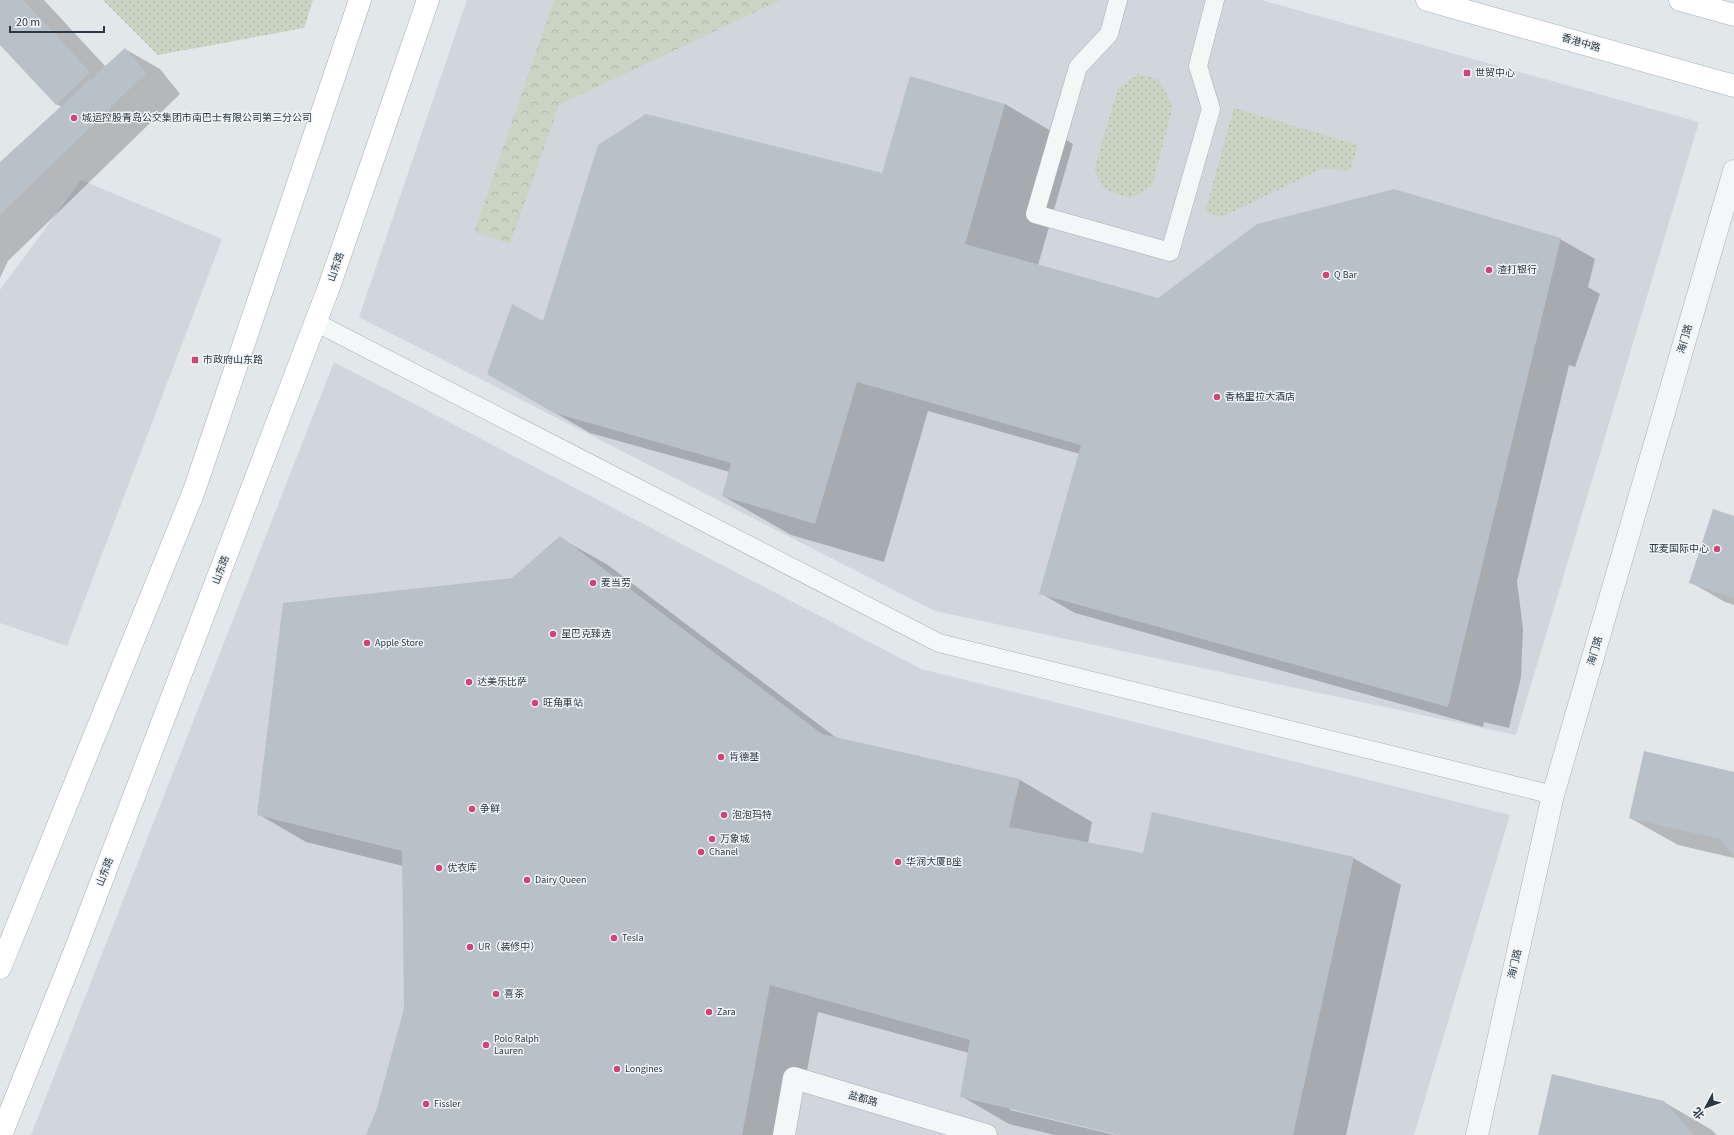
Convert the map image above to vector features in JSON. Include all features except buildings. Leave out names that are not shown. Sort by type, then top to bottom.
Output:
[{"type":"main road","points":[[0,968],[194,491],[360,0]]},
{"type":"main road","name":"山东路","points":[[1,1135],[74,953],[316,322],[428,0]]},
{"type":"main road","name":"香港中路","points":[[1428,0],[1734,86]]},
{"type":"main road","points":[[1680,0],[1734,15]]},
{"type":"street","name":"海门路","points":[[1477,1135],[1553,795],[1734,172]]},
{"type":"street","name":"盐都路","points":[[784,1135],[794,1078],[986,1135]]},
{"type":"lane","points":[[1118,0],[1109,34],[1078,67],[1035,214],[1170,252],[1211,109],[1198,66],[1215,0]]},
{"type":"lane","points":[[316,322],[939,642],[1553,795]]},
{"type":"shaded area","points":[[467,0],[1261,0],[1699,122],[1516,735],[935,611],[359,317]]},
{"type":"shaded area","points":[[81,180],[222,239],[67,646],[0,623],[0,290]]},
{"type":"shaded area","points":[[334,362],[921,669],[1510,815],[1414,1135],[31,1135]]},
{"type":"green space","points":[[103,0],[313,0],[304,28],[158,55]]},
{"type":"green space","points":[[554,0],[781,0],[559,105],[510,244],[474,232]]},
{"type":"green space","points":[[1139,74],[1159,80],[1173,106],[1152,186],[1131,198],[1105,190],[1094,170],[1118,88]]},
{"type":"green space","points":[[1234,108],[1358,145],[1350,170],[1321,169],[1222,217],[1205,212]]},
{"type":"place","name":"世贸中心","points":[[1467,73]]},
{"type":"place","name":"城运控股青岛公交集团市南巴士有限公司第三分公司","points":[[74,118]]},
{"type":"place","name":"渣打银行","points":[[1489,270]]},
{"type":"place","name":"Q Bar","points":[[1326,275]]},
{"type":"place","name":"市政府山东路","points":[[195,360]]},
{"type":"place","name":"香格里拉大酒店","points":[[1217,397]]},
{"type":"place","name":"亚麦国际中心","points":[[1717,549]]},
{"type":"place","name":"麦当劳","points":[[593,583]]},
{"type":"place","name":"星巴克臻选","points":[[553,634]]},
{"type":"place","name":"Apple Store","points":[[367,643]]},
{"type":"place","name":"达美乐比萨","points":[[469,682]]},
{"type":"place","name":"旺角車站","points":[[535,703]]},
{"type":"place","name":"肯德基","points":[[721,757]]},
{"type":"place","name":"争鲜","points":[[472,809]]},
{"type":"place","name":"泡泡玛特","points":[[724,815]]},
{"type":"place","name":"万象城","points":[[712,839]]},
{"type":"place","name":"Chanel","points":[[701,852]]},
{"type":"place","name":"华润大厦B座","points":[[898,862]]},
{"type":"place","name":"优衣库","points":[[439,868]]},
{"type":"place","name":"Dairy Queen","points":[[527,880]]},
{"type":"place","name":"Tesla","points":[[614,938]]},
{"type":"place","name":"UR（装修中）","points":[[470,947]]},
{"type":"place","name":"喜茶","points":[[496,994]]},
{"type":"place","name":"Zara","points":[[709,1012]]},
{"type":"place","name":"Polo Ralph Lauren","points":[[486,1045]]},
{"type":"place","name":"Longines","points":[[617,1069]]},
{"type":"place","name":"Fissler","points":[[426,1104]]}]
